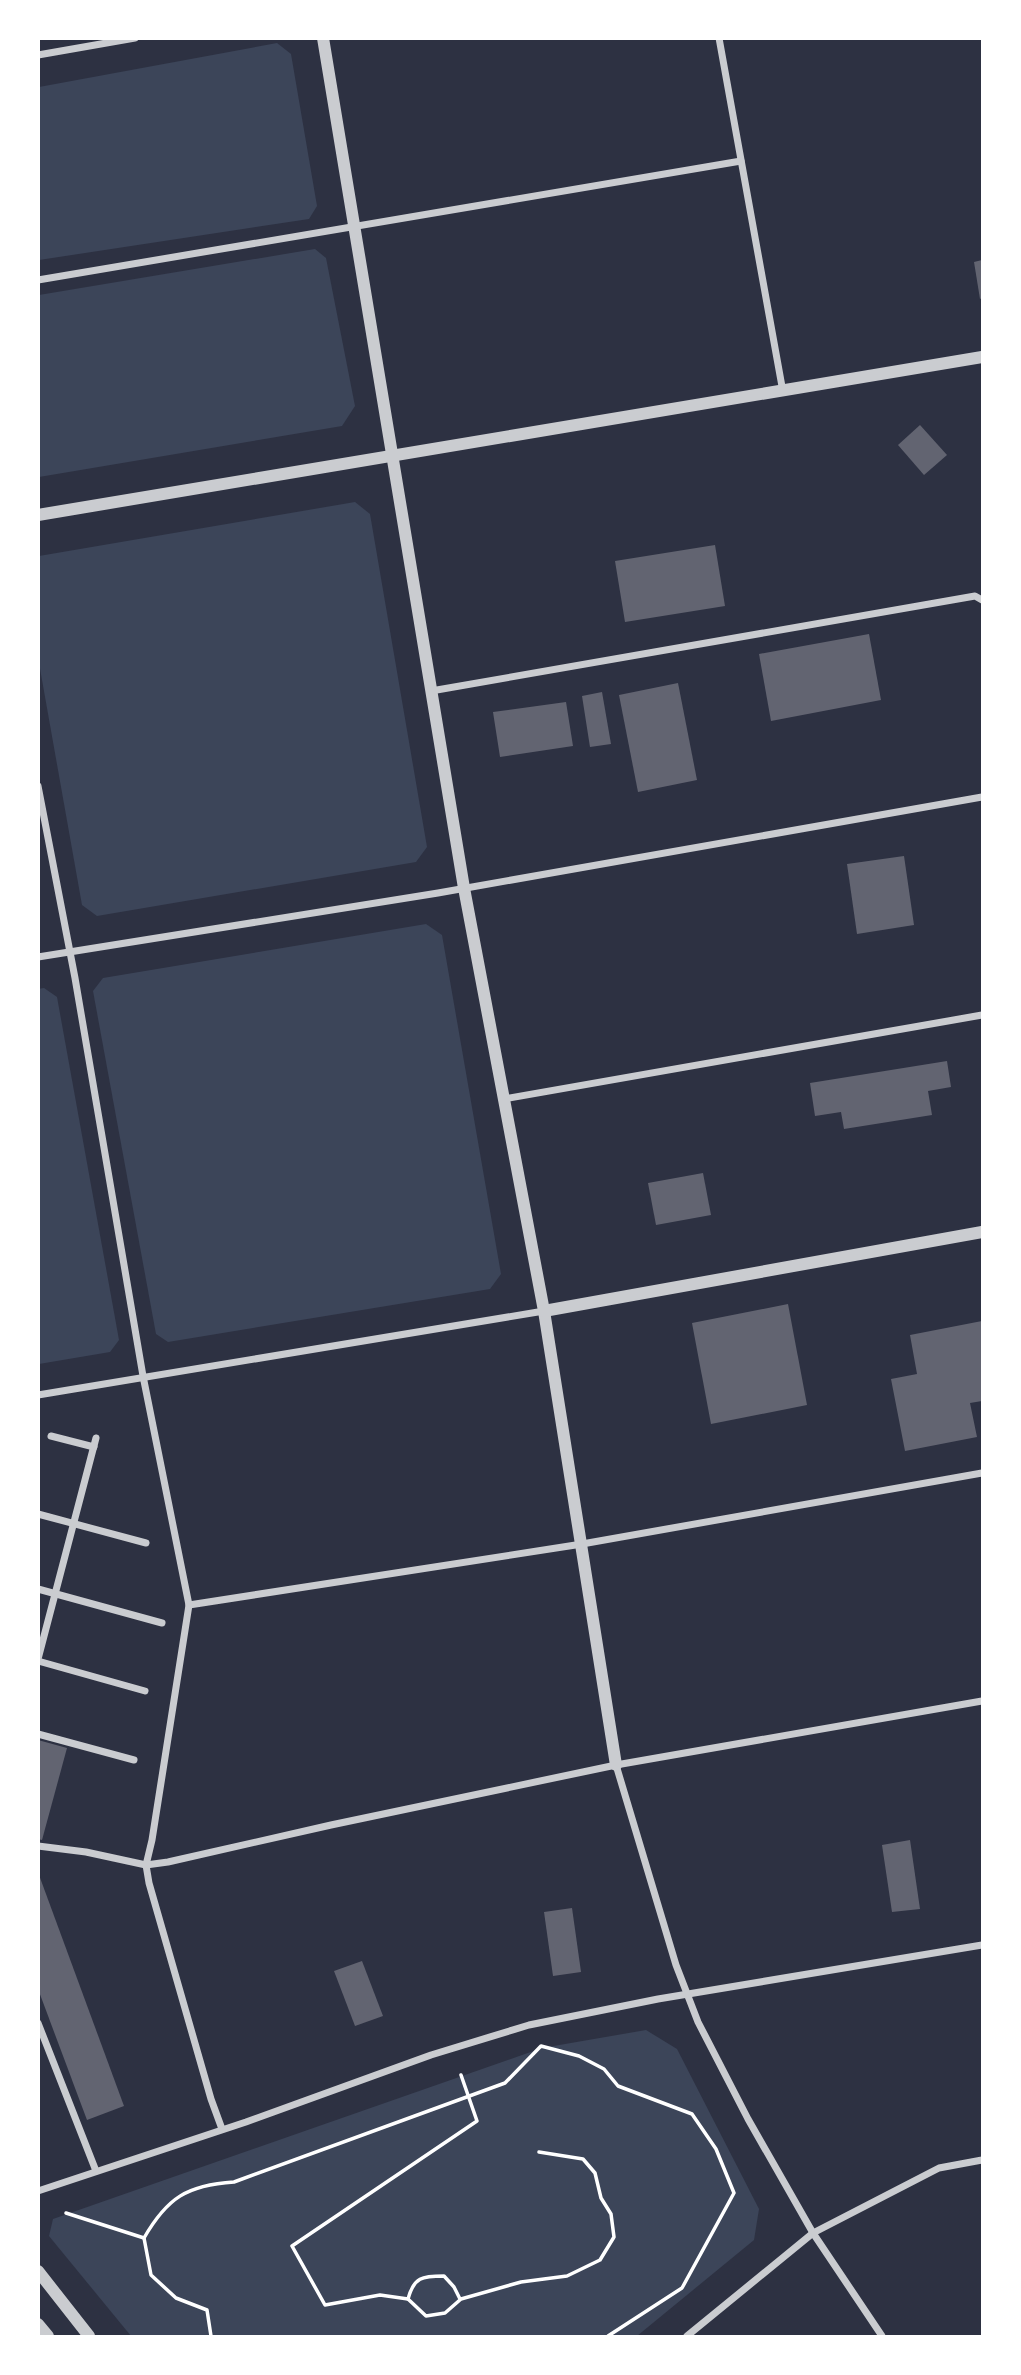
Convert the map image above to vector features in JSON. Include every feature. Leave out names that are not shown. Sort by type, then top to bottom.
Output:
[{"type":"street","points":[[38,55],[135,38]]},
{"type":"street","points":[[323,38],[464,888],[544,1311],[616,1765],[676,1965],[698,2022],[748,2119],[813,2233],[882,2336]]},
{"type":"street","points":[[719,38],[783,392]]},
{"type":"street","points":[[38,280],[741,161]]},
{"type":"street","points":[[38,515],[982,357]]},
{"type":"street","points":[[431,691],[975,596],[982,600]]},
{"type":"street","points":[[38,786],[143,1376],[189,1605],[146,1865],[196,2049],[222,2129]]},
{"type":"street","points":[[38,957],[464,888],[982,797]]},
{"type":"street","points":[[503,1100],[982,1015]]},
{"type":"street","points":[[38,1395],[544,1311],[982,1232]]},
{"type":"street","points":[[51,1436],[94,1447]]},
{"type":"street","points":[[96,1438],[38,1660],[145,1691]]},
{"type":"street","points":[[189,1605],[582,1544],[982,1473]]},
{"type":"street","points":[[38,1514],[146,1542]]},
{"type":"street","points":[[38,1589],[162,1623]]},
{"type":"street","points":[[38,1846],[86,1852],[146,1865],[616,1765],[982,1701]]},
{"type":"street","points":[[38,1734],[134,1760]]},
{"type":"street","points":[[38,2191],[431,2055],[529,2025],[688,1994],[982,1945]]},
{"type":"street","points":[[38,2023],[96,2171]]},
{"type":"street","points":[[687,2336],[813,2233],[939,2168],[982,2160]]},
{"type":"street","points":[[38,2271],[89,2336]]},
{"type":"street","points":[[38,2324],[48,2336]]},
{"type":"path","points":[[211,2336],[207,2310],[177,2298],[151,2274],[144,2238],[158,2214],[179,2195],[210,2184],[234,2182],[505,2082],[541,2046],[579,2056],[604,2068],[618,2086],[692,2114],[716,2148],[734,2193],[682,2288],[608,2336]]},
{"type":"path","points":[[461,2074],[477,2121],[292,2246],[325,2305],[380,2295],[408,2299],[426,2316],[445,2313],[461,2300],[521,2281],[568,2276],[600,2260],[614,2237],[611,2214],[601,2198],[595,2173],[583,2159],[540,2152]]},
{"type":"path","points":[[66,2213],[144,2238]]},
{"type":"path","points":[[408,2299],[412,2285],[425,2276],[444,2276],[461,2300]]},
{"type":"shaded area","points":[[277,43],[291,54],[317,206],[309,219],[39,260],[39,87]]},
{"type":"shaded area","points":[[315,249],[326,258],[355,406],[342,426],[39,477],[39,295]]},
{"type":"shaded area","points":[[355,502],[370,514],[427,847],[416,862],[97,916],[82,905],[39,663],[39,556]]},
{"type":"shaded area","points":[[426,924],[442,935],[501,1274],[490,1289],[168,1342],[156,1334],[93,991],[103,978]]},
{"type":"shaded area","points":[[44,988],[57,997],[119,1340],[110,1352],[39,1364],[38,989]]},
{"type":"shaded area","points":[[646,2030],[677,2049],[759,2209],[754,2240],[637,2336],[131,2336],[49,2236],[53,2219],[542,2048]]},
{"type":"building","points":[[982,260],[982,298],[980,299],[974,262]]},
{"type":"building","points":[[920,425],[947,455],[924,475],[898,445]]},
{"type":"building","points":[[715,545],[725,606],[625,622],[615,561]]},
{"type":"building","points":[[869,634],[881,700],[771,721],[759,654]]},
{"type":"building","points":[[678,683],[697,780],[638,792],[619,695]]},
{"type":"building","points":[[602,692],[611,744],[590,747],[582,696]]},
{"type":"building","points":[[566,702],[573,746],[500,757],[493,712]]},
{"type":"building","points":[[904,856],[914,925],[857,934],[847,864]]},
{"type":"building","points":[[947,1061],[951,1087],[928,1091],[932,1115],[844,1129],[841,1112],[815,1116],[810,1083]]},
{"type":"building","points":[[703,1173],[711,1215],[656,1225],[648,1183]]},
{"type":"building","points":[[788,1304],[807,1405],[711,1424],[692,1323]]},
{"type":"building","points":[[982,1321],[982,1401],[970,1403],[977,1437],[905,1451],[891,1379],[917,1374],[910,1335]]},
{"type":"building","points":[[38,1740],[67,1748],[42,1840],[38,1839]]},
{"type":"building","points":[[910,1840],[920,1909],[892,1912],[882,1845]]},
{"type":"building","points":[[39,1875],[124,2106],[87,2120],[38,1989]]},
{"type":"building","points":[[572,1908],[581,1972],[553,1976],[544,1912]]},
{"type":"building","points":[[362,1961],[383,2016],[355,2026],[334,1971]]}]
